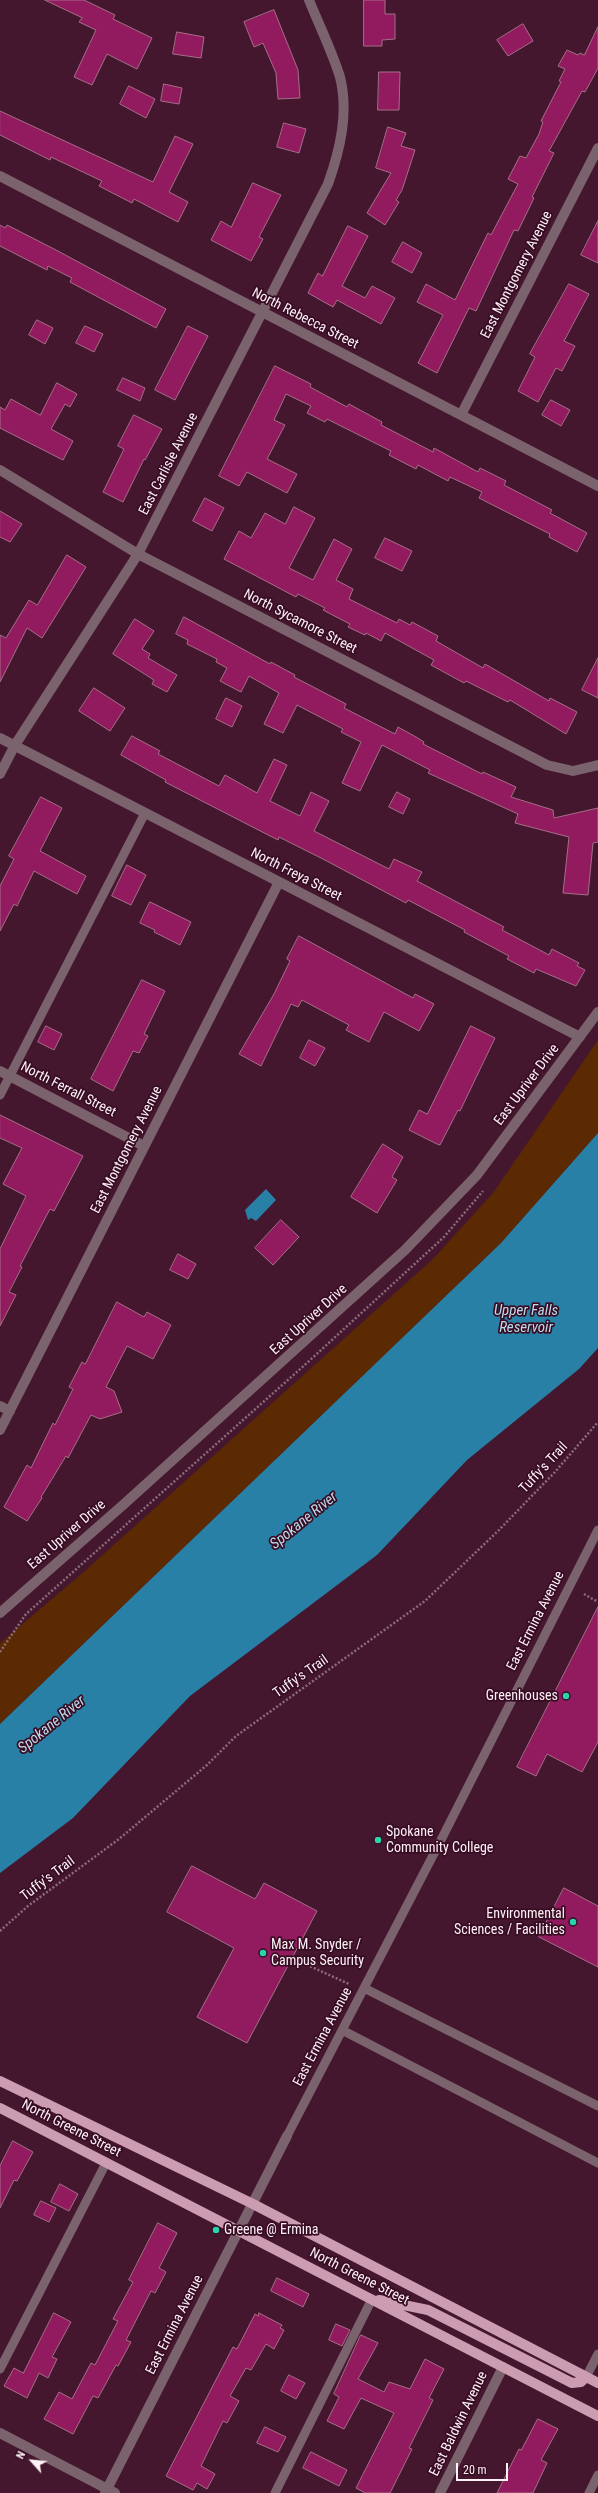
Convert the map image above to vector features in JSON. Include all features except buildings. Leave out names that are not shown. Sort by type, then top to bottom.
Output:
[{"type":"main road","name":"North Greene Street","points":[[0,2081],[252,2204],[598,2383]]},
{"type":"main road","name":"North Greene Street","points":[[0,2108],[598,2416]]},
{"type":"main road","points":[[372,2299],[428,2310],[572,2383],[581,2382],[586,2376]]},
{"type":"street","name":"East Carlisle Avenue","points":[[0,774],[15,745],[138,554],[328,184],[339,154],[344,118],[340,77],[309,0]]},
{"type":"street","name":"East Montgomery Avenue","points":[[461,415],[598,148]]},
{"type":"street","name":"North Rebecca Street","points":[[0,176],[598,486]]},
{"type":"street","name":"North Sycamore Street","points":[[0,470],[138,554],[547,765],[573,771],[597,765]]},
{"type":"street","name":"North Freya Street","points":[[0,738],[580,1037]]},
{"type":"street","name":"East Montgomery Avenue","points":[[0,1430],[279,882]]},
{"type":"street","name":"East Upriver Drive","points":[[0,1612],[129,1500],[405,1250],[477,1175],[598,1012]]},
{"type":"street","name":"North Ferrall Street","points":[[0,1071],[144,1146]]},
{"type":"street","points":[[0,1406],[10,1411]]},
{"type":"street","name":"East Ermina Avenue","points":[[109,2492],[252,2204],[288,2136]]},
{"type":"street","name":"East Baldwin Avenue","points":[[440,2493],[503,2367]]},
{"type":"street","points":[[0,2433],[109,2492]]},
{"type":"lane","points":[[0,1094],[145,813]]},
{"type":"lane","name":"East Ermina Avenue","points":[[288,2136],[598,1530]]},
{"type":"lane","points":[[364,1988],[598,2106]]},
{"type":"lane","points":[[342,2030],[598,2163]]},
{"type":"lane","points":[[0,2370],[106,2163]]},
{"type":"lane","points":[[275,2493],[372,2299]]},
{"type":"lane","points":[[586,2376],[598,2354]]},
{"type":"lane","points":[[589,2493],[598,2476]]},
{"type":"path","name":"Tuffy's Trail","points":[[0,1931],[28,1906],[119,1839],[207,1765],[236,1736],[425,1601],[498,1531],[555,1472],[598,1422]]},
{"type":"path","points":[[584,1594],[598,1602]]},
{"type":"path","points":[[292,1958],[349,1984]]},
{"type":"shaded area","points":[[598,1040],[598,1133],[501,1243],[0,1724],[0,1643],[78,1577],[433,1259],[493,1193]]},
{"type":"water","name":"Upper Falls Reservoir","points":[[598,1133],[598,1348],[579,1369],[467,1460],[377,1555],[190,1696],[73,1818],[0,1873],[0,1724],[501,1243]]},
{"type":"water","points":[[266,1189],[276,1200],[256,1221],[251,1218],[248,1220],[245,1210]]},
{"type":"place","name":"Greenhouses","points":[[566,1696]]},
{"type":"place","name":"Spokane Community College","points":[[378,1840]]},
{"type":"place","name":"Environmental Sciences / Facilities","points":[[573,1922]]},
{"type":"place","name":"Max M. Snyder / Campus Security","points":[[263,1953]]},
{"type":"place","name":"Greene @ Ermina","points":[[216,2230]]},
{"type":"water label","name":"Spokane River","points":[[304,1521]]},
{"type":"water label","name":"Spokane River","points":[[52,1725]]}]
